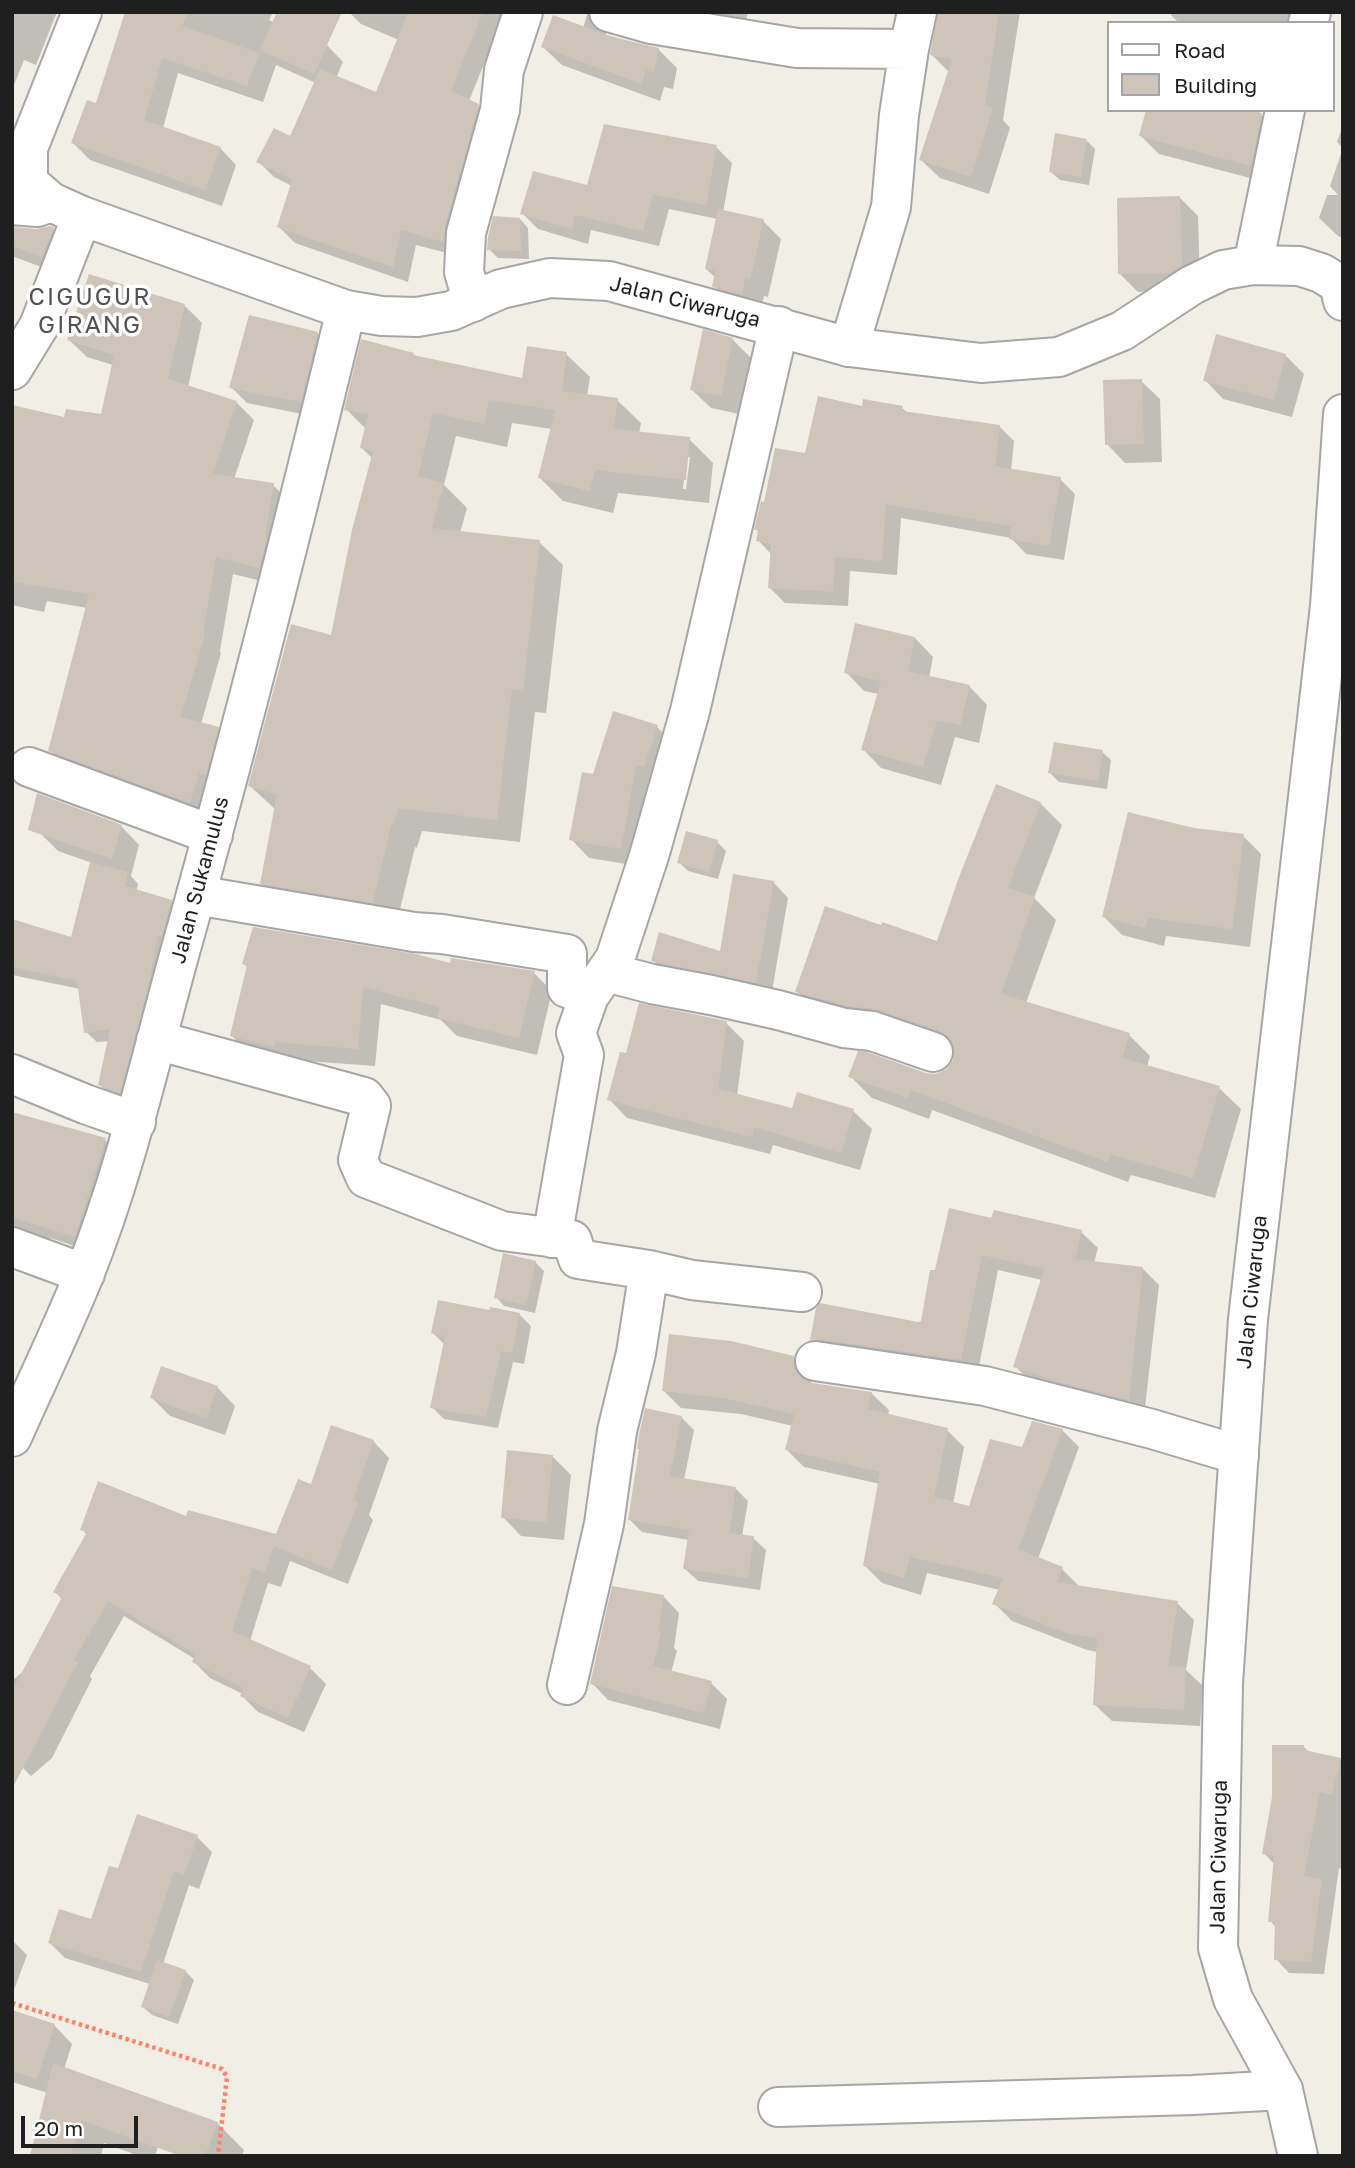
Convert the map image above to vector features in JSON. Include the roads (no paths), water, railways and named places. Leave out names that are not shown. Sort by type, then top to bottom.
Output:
[{"type":"street","name":"Jalan Ciwaruga","points":[[82,12],[28,148],[28,182],[66,209],[346,310],[382,316],[417,317],[451,311],[501,289],[550,278],[610,281],[849,347],[981,363],[1059,357],[1122,331],[1192,285],[1223,270],[1253,265],[1299,266],[1321,273],[1342,290]]},
{"type":"street","points":[[473,302],[464,272],[466,233],[500,110],[504,70],[523,12]]},
{"type":"street","points":[[609,12],[651,24],[797,48],[909,49]]},
{"type":"street","points":[[849,347],[891,207],[899,116],[917,12]]},
{"type":"street","points":[[1253,265],[1285,112]]},
{"type":"street","points":[[12,205],[66,209],[38,326],[12,370]]},
{"type":"street","name":"Jalan Sukamulus","points":[[12,1437],[85,1273],[136,1122],[291,537],[346,310]]},
{"type":"street","points":[[552,1238],[584,1055],[576,1032],[598,984],[615,959],[649,856],[690,711],[779,326]]},
{"type":"street","name":"Jalan Ciwaruga","points":[[1298,2156],[1283,2090],[1233,1999],[1218,1948],[1223,1683],[1248,1319],[1330,606],[1343,414]]},
{"type":"street","points":[[29,767],[213,835]]},
{"type":"street","points":[[196,895],[414,932],[566,954],[567,988],[598,984],[652,984],[765,1007],[844,1028],[872,1031],[933,1052]]},
{"type":"street","points":[[156,1040],[364,1097],[371,1105],[358,1160],[366,1178],[502,1231],[572,1240],[578,1259],[692,1280],[802,1292]]},
{"type":"street","points":[[12,1074],[136,1122]]},
{"type":"street","points":[[12,1247],[85,1273]]},
{"type":"street","points":[[566,1685],[604,1524],[617,1431],[636,1353],[649,1270]]},
{"type":"street","points":[[815,1361],[985,1386],[1152,1429],[1239,1455]]},
{"type":"street","points":[[778,2107],[1283,2090]]},
{"type":"district","name":"CIGUGUR GIRANG","points":[[90,311]]}]
